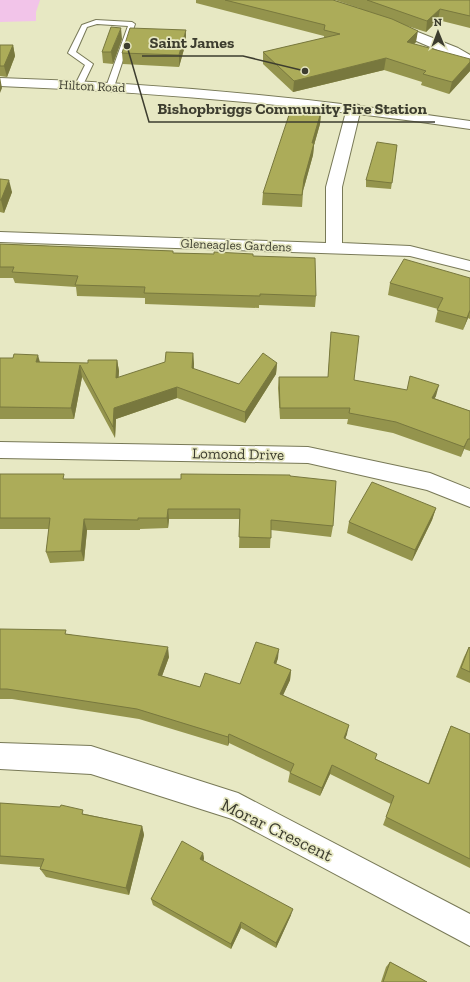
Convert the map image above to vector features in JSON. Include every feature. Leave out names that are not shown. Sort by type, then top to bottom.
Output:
[{"type":"street","points":[[378,20],[453,51],[470,60]]},
{"type":"street","name":"Hilton Road","points":[[0,82],[79,85],[230,95],[354,108],[470,125]]},
{"type":"street","points":[[334,248],[334,187],[354,108]]},
{"type":"street","name":"Gleneagles Gardens","points":[[0,237],[410,251],[470,266]]},
{"type":"street","name":"Lomond Drive","points":[[0,450],[308,455],[430,482],[470,498]]},
{"type":"street","name":"Morar Crescent","points":[[0,756],[91,760],[238,807],[470,931]]},
{"type":"lane","points":[[79,85],[88,64],[72,53],[84,26],[96,22],[132,24],[110,87]]},
{"type":"shaded area","points":[[0,0],[40,0],[36,12],[36,21],[0,22]]},
{"type":"building","points":[[225,0],[333,0],[392,19],[418,31],[407,42],[470,59],[470,62],[452,82],[423,74],[426,71],[386,58],[294,81],[263,52],[340,34],[324,30],[325,25]]},
{"type":"building","points":[[367,0],[470,0],[470,16],[440,9],[427,21]]},
{"type":"building","points":[[111,27],[121,28],[111,52],[102,52]]},
{"type":"building","points":[[130,28],[186,30],[179,55],[122,53]]},
{"type":"building","points":[[0,45],[13,45],[4,66],[0,66]]},
{"type":"building","points":[[291,109],[321,112],[312,143],[314,143],[304,179],[302,195],[263,193]]},
{"type":"building","points":[[377,142],[397,145],[392,183],[366,180]]},
{"type":"building","points":[[0,179],[9,180],[1,200],[0,200]]},
{"type":"building","points":[[0,244],[173,251],[173,253],[214,254],[214,252],[253,254],[253,256],[315,258],[316,296],[144,293],[145,287],[75,285],[78,276],[12,272],[14,267],[0,267]]},
{"type":"building","points":[[404,259],[470,278],[470,310],[467,318],[437,310],[443,298],[390,283]]},
{"type":"building","points":[[331,332],[359,336],[354,380],[407,390],[410,376],[439,385],[432,398],[470,411],[470,439],[468,439],[464,447],[396,422],[349,413],[350,408],[280,408],[279,377],[328,377]]},
{"type":"building","points":[[166,352],[193,353],[192,368],[239,384],[263,353],[277,363],[245,412],[177,387],[114,408],[113,427],[80,365],[71,408],[0,407],[0,358],[13,358],[14,354],[38,355],[36,362],[88,363],[88,360],[117,360],[116,378],[165,362]]},
{"type":"building","points":[[0,474],[64,474],[63,479],[181,479],[181,474],[290,475],[336,481],[333,526],[271,520],[271,538],[239,537],[240,509],[168,509],[167,518],[138,518],[138,520],[84,519],[81,551],[46,552],[50,518],[0,518]]},
{"type":"building","points":[[372,482],[436,508],[415,550],[349,522]]},
{"type":"building","points":[[0,629],[66,630],[65,634],[168,647],[158,675],[200,687],[205,673],[240,684],[256,642],[279,649],[274,663],[291,670],[280,694],[349,725],[344,738],[377,754],[375,759],[429,784],[451,726],[470,734],[470,859],[386,817],[394,796],[332,765],[322,788],[290,773],[294,764],[229,734],[228,737],[137,709],[0,689]]},
{"type":"building","points":[[469,647],[470,648],[470,672],[461,668]]},
{"type":"building","points":[[0,803],[60,807],[61,805],[83,810],[82,814],[142,826],[126,888],[40,869],[44,859],[0,856]]},
{"type":"building","points":[[182,841],[203,853],[200,859],[293,909],[276,943],[241,922],[231,944],[151,899]]},
{"type":"building","points":[[390,962],[427,982],[383,982]]},
{"type":"place","name":"Bishopbriggs Community Fire Station","points":[[127,46]]},
{"type":"place","name":"Saint James","points":[[305,71]]}]
